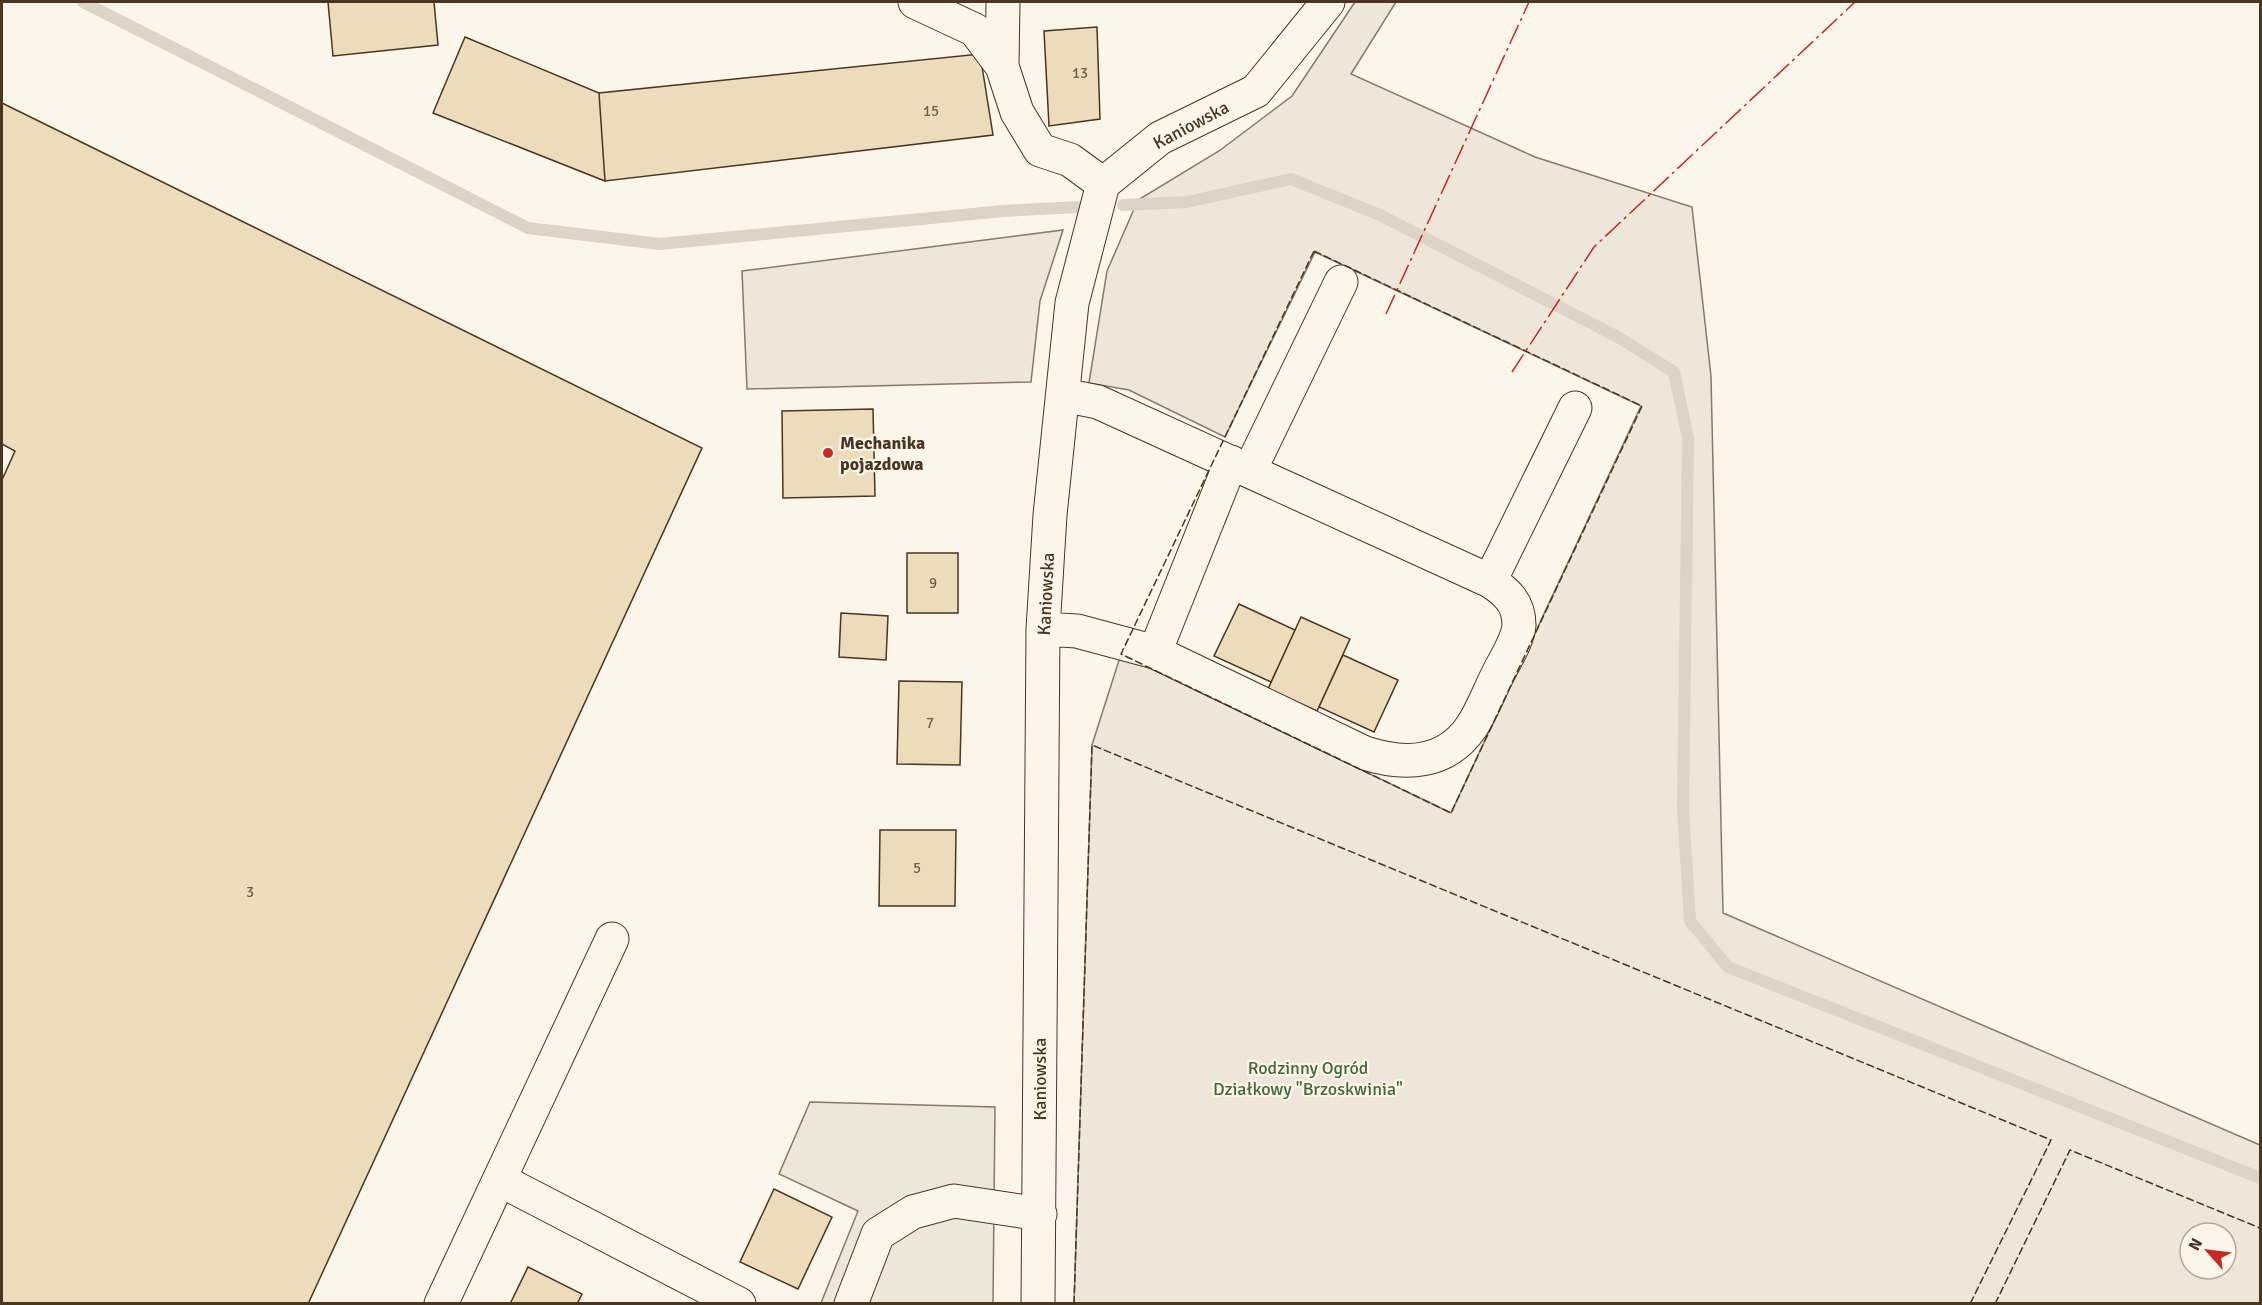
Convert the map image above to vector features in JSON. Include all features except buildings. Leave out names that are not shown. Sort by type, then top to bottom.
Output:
[{"type":"street","points":[[915,2],[975,30],[1002,66],[1017,112],[1040,150],[1070,160],[1103,184]]},
{"type":"street","points":[[1002,66],[1003,2]]},
{"type":"street","name":"Kaniowska","points":[[1038,1304],[1043,629],[1050,515],[1072,303],[1103,184],[1160,138],[1256,91],[1328,2]]},
{"type":"street","points":[[1155,652],[1240,466],[1341,282]]},
{"type":"street","points":[[1043,629],[1077,631],[1155,652],[1365,753],[1398,761],[1428,758],[1460,740],[1473,725],[1519,627],[1513,599],[1505,590],[1490,581],[1098,402],[1063,396]]},
{"type":"street","points":[[1490,581],[1575,408]]},
{"type":"street","points":[[441,1304],[612,939]]},
{"type":"street","points":[[500,1180],[739,1304]]},
{"type":"street","points":[[851,1304],[878,1234],[913,1212],[954,1201],[1040,1214]]},
{"type":"green space","name":"Rodzinny Ogród Działkowy \"Brzoskwinia\"","points":[[1355,2],[1396,2],[1351,74],[1535,157],[1692,207],[1711,376],[1723,913],[2260,1145],[2260,1303],[1074,1304],[1092,745],[1121,654],[1451,813],[1641,406],[1315,252],[1225,437],[1129,390],[1089,383],[1107,271],[1138,200],[1219,151],[1292,96]]},
{"type":"green space","points":[[1063,230],[1040,301],[1031,382],[747,389],[742,271]]},
{"type":"shaded area","points":[[810,1102],[995,1107],[993,1303],[821,1303],[858,1211],[779,1174]]},
{"type":"waterway","points":[[83,2],[528,228],[660,244],[1004,211],[1078,207]]},
{"type":"waterway","points":[[1123,205],[1187,202],[1291,179],[1380,215],[1618,337],[1674,372],[1688,438],[1683,809],[1690,921],[1728,967],[2260,1178]]},
{"type":"fence","points":[[1314,251],[1642,406],[1451,813],[1121,654],[1314,251]]},
{"type":"fence","points":[[1074,1304],[1092,745],[2051,1140],[1970,1304]]},
{"type":"fence","points":[[1995,1304],[2070,1150],[2260,1228]]},
{"type":"power","points":[[1386,314],[1529,2]]},
{"type":"power","points":[[1512,372],[1594,247],[1855,2]]},
{"type":"place","name":"Mechanika pojazdowa","points":[[828,453]]}]
